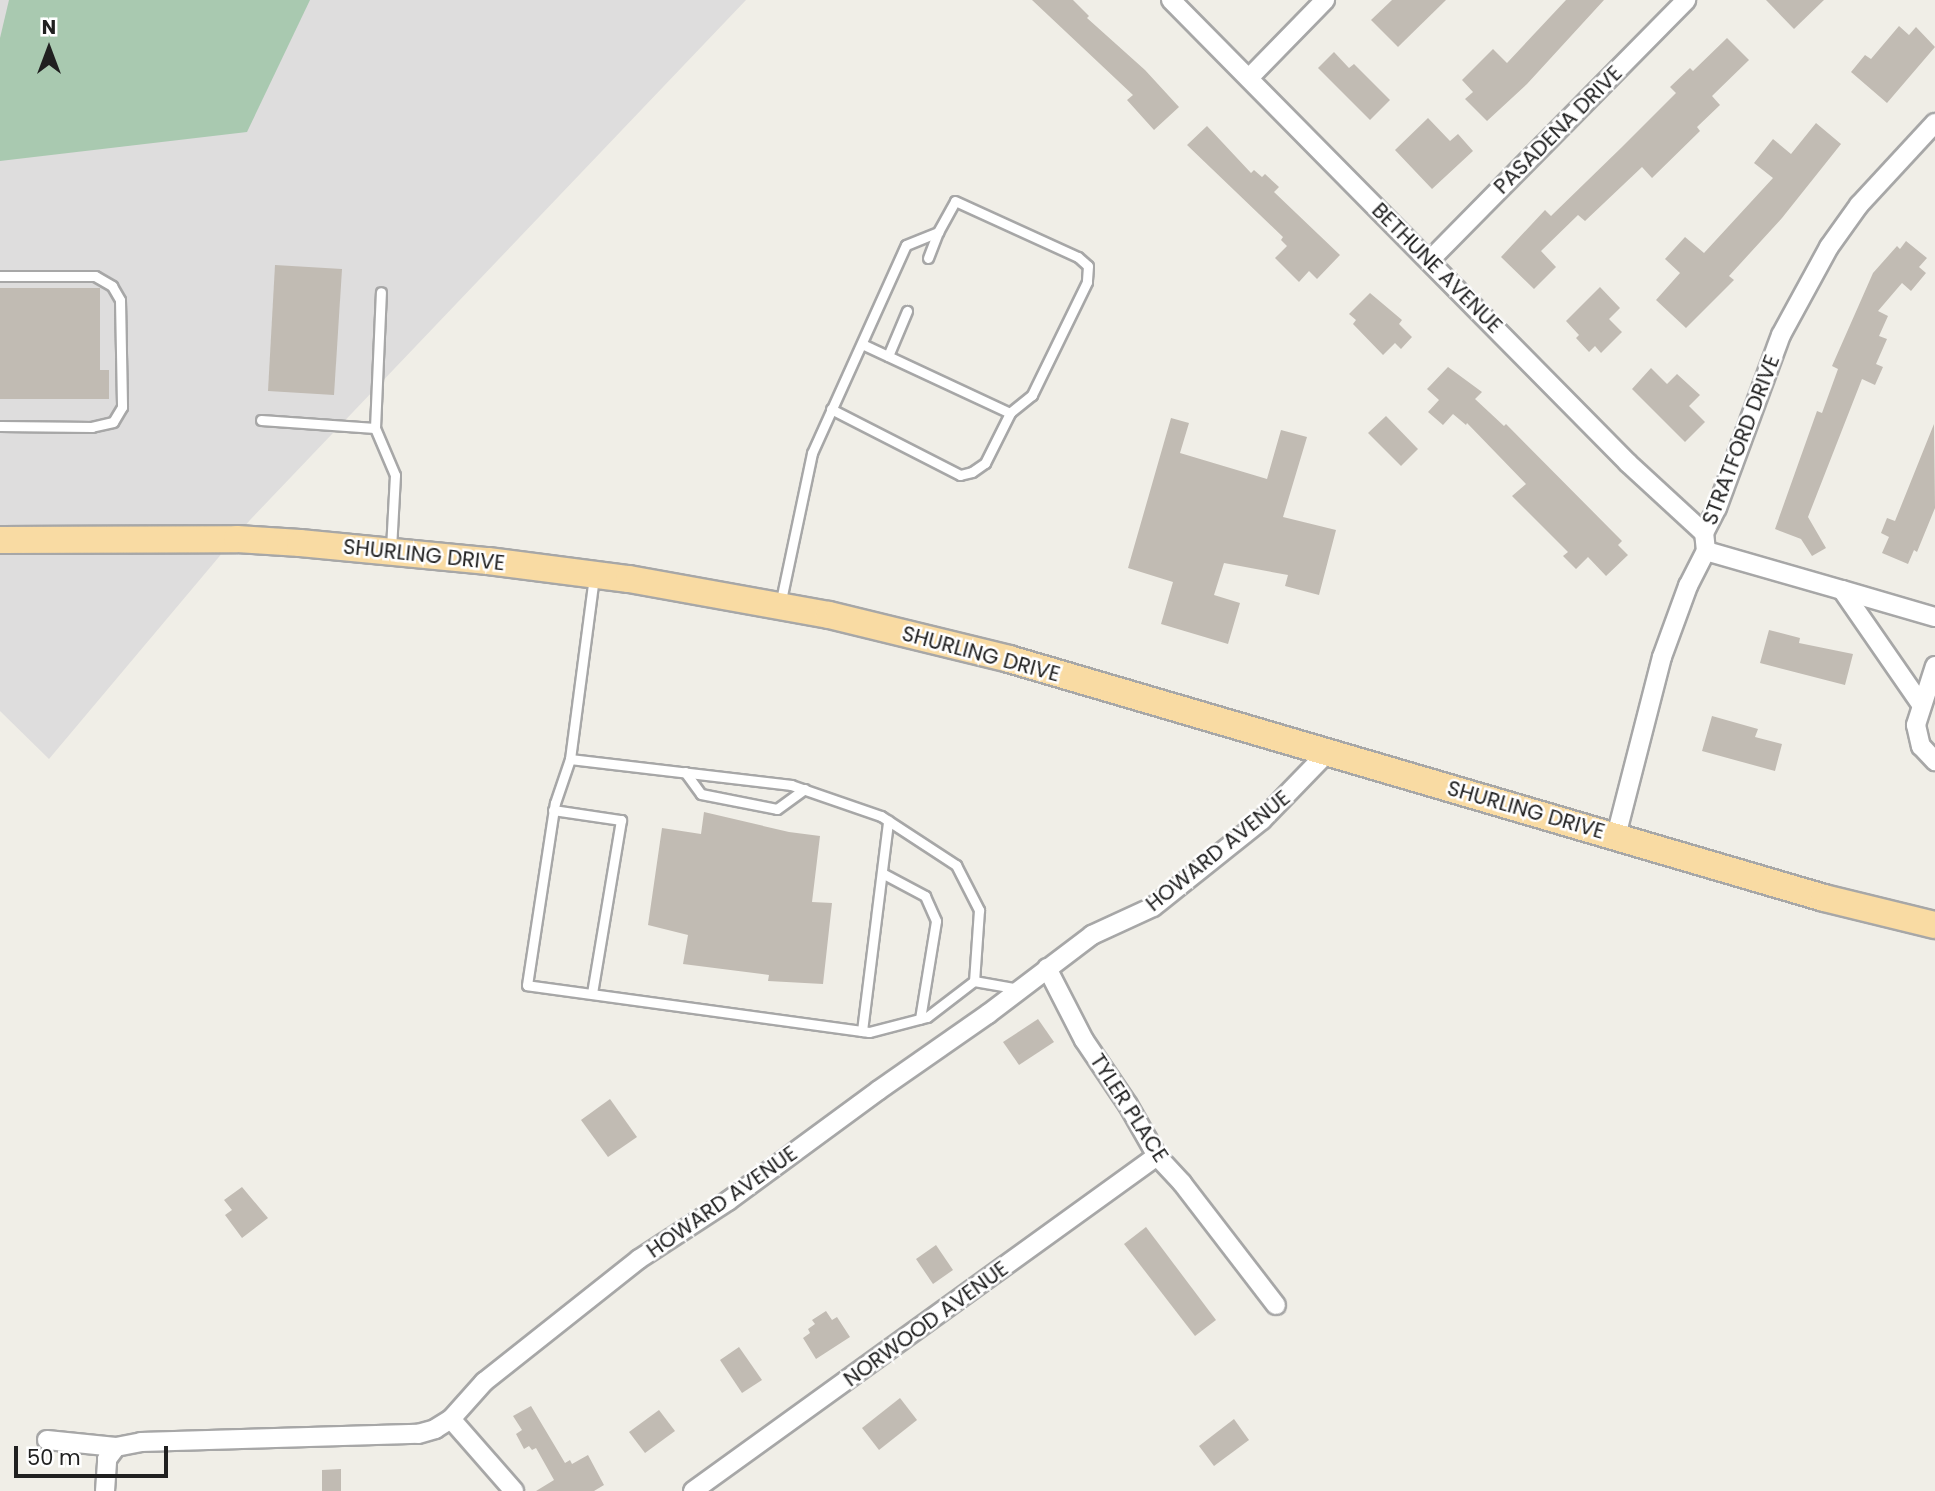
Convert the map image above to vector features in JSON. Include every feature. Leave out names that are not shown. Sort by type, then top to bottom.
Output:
[{"type":"main road","name":"SHURLING DRIVE","points":[[0,540],[237,539],[391,552],[594,575],[780,606],[1009,659],[1824,898],[1935,925]]},
{"type":"street","name":"BETHUNE AVENUE","points":[[1171,0],[1705,542],[1842,590],[1935,617]]},
{"type":"street","points":[[1249,78],[1325,0]]},
{"type":"street","name":"PASADENA DRIVE","points":[[1430,260],[1686,0]]},
{"type":"street","name":"STRATFORD DRIVE","points":[[1616,836],[1662,657],[1781,335],[1801,294],[1859,205],[1935,123]]},
{"type":"street","points":[[1842,590],[1922,704]]},
{"type":"street","points":[[1935,666],[1922,704],[1917,734],[1921,746],[1935,761]]},
{"type":"street","name":"HOWARD AVENUE","points":[[47,1440],[116,1447],[141,1442],[418,1434],[435,1429],[450,1419],[484,1382],[639,1259],[728,1201],[1092,934],[1153,908],[1262,820],[1327,753]]},
{"type":"street","name":"TYLER PLACE","points":[[1047,968],[1083,1040],[1128,1105],[1157,1156],[1182,1183],[1276,1306]]},
{"type":"street","name":"NORWOOD AVENUE","points":[[693,1491],[1157,1156]]},
{"type":"street","points":[[450,1419],[514,1491]]},
{"type":"street","points":[[105,1491],[107,1459],[116,1447]]},
{"type":"lane","points":[[831,409],[960,475],[972,472],[985,463],[1010,413],[1032,395],[1087,282],[1088,266],[1078,257],[956,201],[938,232],[928,258]]},
{"type":"lane","points":[[780,606],[812,453],[906,245],[938,232]]},
{"type":"lane","points":[[0,276],[95,276],[112,286],[120,300],[122,407],[113,422],[92,427],[0,426]]},
{"type":"lane","points":[[381,292],[375,428],[395,475],[391,552]]},
{"type":"lane","points":[[888,356],[907,311]]},
{"type":"lane","points":[[862,344],[1010,413]]},
{"type":"lane","points":[[261,420],[375,428]]},
{"type":"lane","points":[[594,575],[570,759],[553,810],[527,985],[862,1031],[928,1017],[974,981],[1020,989]]},
{"type":"lane","points":[[570,759],[791,785],[888,821],[956,865],[979,910],[974,981]]},
{"type":"lane","points":[[685,772],[701,794],[776,809],[805,789]]},
{"type":"lane","points":[[553,810],[621,820],[592,994]]},
{"type":"lane","points":[[862,1031],[888,821]]},
{"type":"lane","points":[[882,873],[925,896],[936,921],[920,1019]]},
{"type":"shaded area","points":[[0,0],[746,0],[250,520],[49,759],[0,711]]},
{"type":"green space","points":[[9,0],[310,0],[247,132],[0,161],[0,38]]},
{"type":"building","points":[[1032,0],[1073,0],[1089,16],[1087,18],[1145,70],[1179,107],[1154,130],[1127,100],[1133,95]]},
{"type":"building","points":[[1392,0],[1446,0],[1398,47],[1371,20]]},
{"type":"building","points":[[1566,0],[1604,0],[1527,84],[1487,121],[1465,99],[1473,92],[1462,80],[1493,49],[1507,63]]},
{"type":"building","points":[[1766,0],[1824,0],[1794,29]]},
{"type":"building","points":[[1899,26],[1909,35],[1916,27],[1935,47],[1887,103],[1851,72],[1865,55],[1871,59]]},
{"type":"building","points":[[1727,38],[1749,60],[1712,96],[1720,105],[1697,127],[1700,131],[1652,178],[1642,167],[1585,221],[1578,215],[1541,251],[1556,267],[1534,289],[1501,257],[1545,210],[1551,216],[1676,93],[1670,87],[1690,68],[1693,71]]},
{"type":"building","points":[[1334,52],[1349,68],[1354,64],[1390,100],[1370,120],[1318,68]]},
{"type":"building","points":[[1428,118],[1450,141],[1458,134],[1473,151],[1432,189],[1395,150]]},
{"type":"building","points":[[1816,123],[1841,144],[1782,218],[1729,276],[1734,280],[1686,328],[1656,300],[1680,273],[1665,259],[1685,237],[1704,253],[1773,178],[1754,163],[1773,139],[1791,154]]},
{"type":"building","points":[[1207,126],[1251,173],[1254,170],[1262,177],[1265,174],[1279,187],[1274,192],[1340,255],[1317,279],[1309,271],[1299,282],[1275,258],[1287,246],[1281,240],[1283,237],[1187,145]]},
{"type":"building","points":[[1906,241],[1927,258],[1919,267],[1926,273],[1911,291],[1902,283],[1878,311],[1888,316],[1879,336],[1887,339],[1876,364],[1883,367],[1875,385],[1862,379],[1808,517],[1826,548],[1812,556],[1801,539],[1775,529],[1817,411],[1822,413],[1838,369],[1832,366],[1873,273],[1897,246],[1900,249]]},
{"type":"building","points":[[275,265],[342,269],[334,395],[268,391]]},
{"type":"building","points":[[1600,287],[1620,308],[1609,319],[1622,332],[1601,353],[1595,346],[1589,352],[1566,321]]},
{"type":"building","points":[[0,288],[100,288],[100,370],[109,370],[109,399],[0,399]]},
{"type":"building","points":[[1370,293],[1402,320],[1399,324],[1412,337],[1401,349],[1395,343],[1383,355],[1353,324],[1356,320],[1349,314]]},
{"type":"building","points":[[1448,367],[1482,392],[1475,399],[1504,426],[1506,424],[1622,541],[1618,545],[1628,555],[1606,576],[1588,557],[1576,569],[1563,556],[1568,552],[1512,496],[1526,484],[1467,423],[1466,425],[1453,414],[1443,425],[1428,412],[1439,400],[1427,389]]},
{"type":"building","points":[[1651,368],[1667,384],[1677,374],[1700,395],[1689,406],[1705,422],[1685,442],[1632,389]]},
{"type":"building","points":[[1386,416],[1418,449],[1401,466],[1368,433]]},
{"type":"building","points":[[1171,418],[1189,423],[1180,453],[1267,479],[1281,430],[1307,437],[1283,517],[1336,530],[1319,595],[1285,586],[1288,575],[1224,563],[1214,595],[1240,603],[1228,644],[1161,624],[1173,582],[1128,568]]},
{"type":"building","points":[[1934,424],[1935,508],[1917,552],[1914,550],[1908,564],[1882,553],[1889,537],[1881,533],[1887,518],[1895,521]]},
{"type":"building","points":[[1769,630],[1800,638],[1799,643],[1853,654],[1845,685],[1760,663]]},
{"type":"building","points":[[1712,716],[1758,729],[1755,737],[1782,744],[1775,771],[1702,751]]},
{"type":"building","points":[[704,812],[789,832],[820,836],[812,902],[832,903],[823,984],[768,981],[769,975],[683,964],[688,935],[648,925],[662,828],[701,834]]},
{"type":"building","points":[[1038,1019],[1054,1042],[1019,1065],[1003,1042]]},
{"type":"building","points":[[610,1099],[637,1137],[608,1157],[581,1120]]},
{"type":"building","points":[[242,1187],[268,1218],[242,1238],[225,1215],[232,1210],[224,1200]]},
{"type":"building","points":[[1146,1227],[1216,1320],[1195,1336],[1124,1244]]},
{"type":"building","points":[[936,1245],[953,1270],[933,1284],[916,1259]]},
{"type":"building","points":[[826,1311],[832,1320],[837,1317],[850,1337],[816,1359],[803,1338],[815,1324],[812,1320]]},
{"type":"building","points":[[739,1347],[762,1380],[742,1393],[720,1360]]},
{"type":"building","points":[[900,1398],[917,1420],[879,1450],[862,1428]]},
{"type":"building","points":[[531,1406],[565,1463],[570,1460],[572,1464],[588,1455],[604,1485],[594,1491],[536,1491],[554,1480],[536,1448],[532,1450],[529,1446],[524,1449],[516,1434],[522,1430],[513,1416]]},
{"type":"building","points":[[659,1410],[675,1431],[645,1453],[629,1432]]},
{"type":"building","points":[[1234,1419],[1249,1440],[1214,1466],[1199,1446]]},
{"type":"building","points":[[341,1469],[341,1491],[322,1491],[322,1470]]}]
